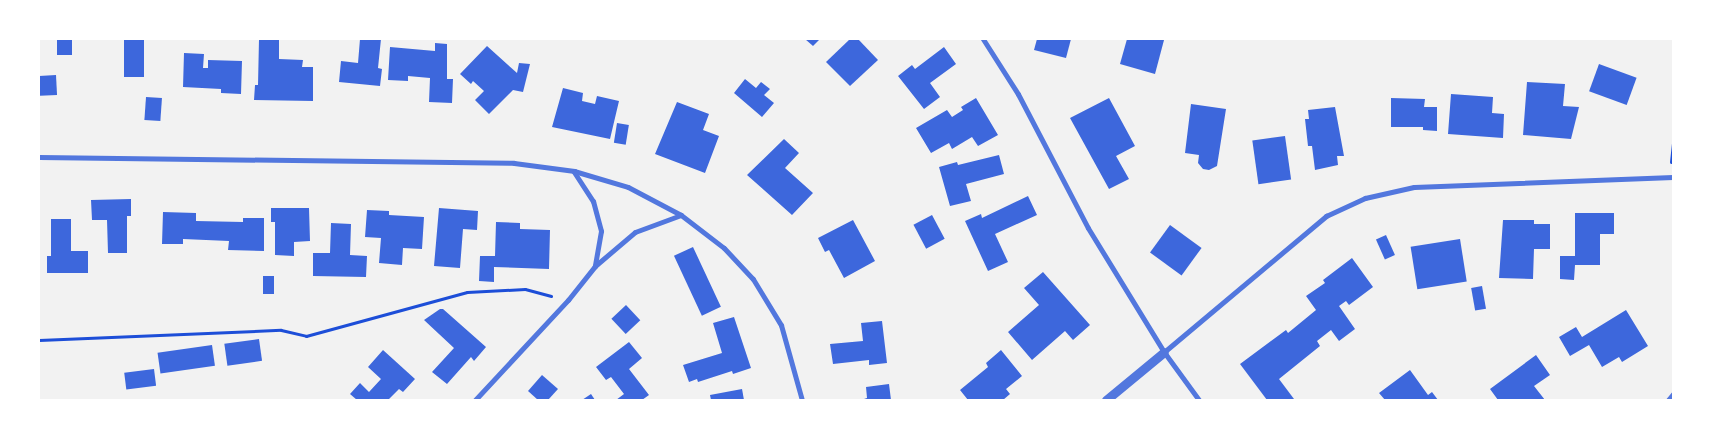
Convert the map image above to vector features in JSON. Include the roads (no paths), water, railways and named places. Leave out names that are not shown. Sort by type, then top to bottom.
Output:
[{"type":"street","points":[[983,39],[1018,94],[1088,228],[1164,352],[1199,400]]},
{"type":"street","points":[[39,156],[514,163],[574,171],[628,187],[681,215],[724,248],[753,279],[781,325],[802,400]]},
{"type":"street","points":[[574,171],[593,201],[601,232],[595,266]]},
{"type":"street","points":[[1106,400],[1326,216],[1365,198],[1414,187],[1671,177]]},
{"type":"street","points":[[475,400],[568,300],[595,266],[634,232],[681,215]]},
{"type":"street","points":[[1668,400],[1673,394]]}]
